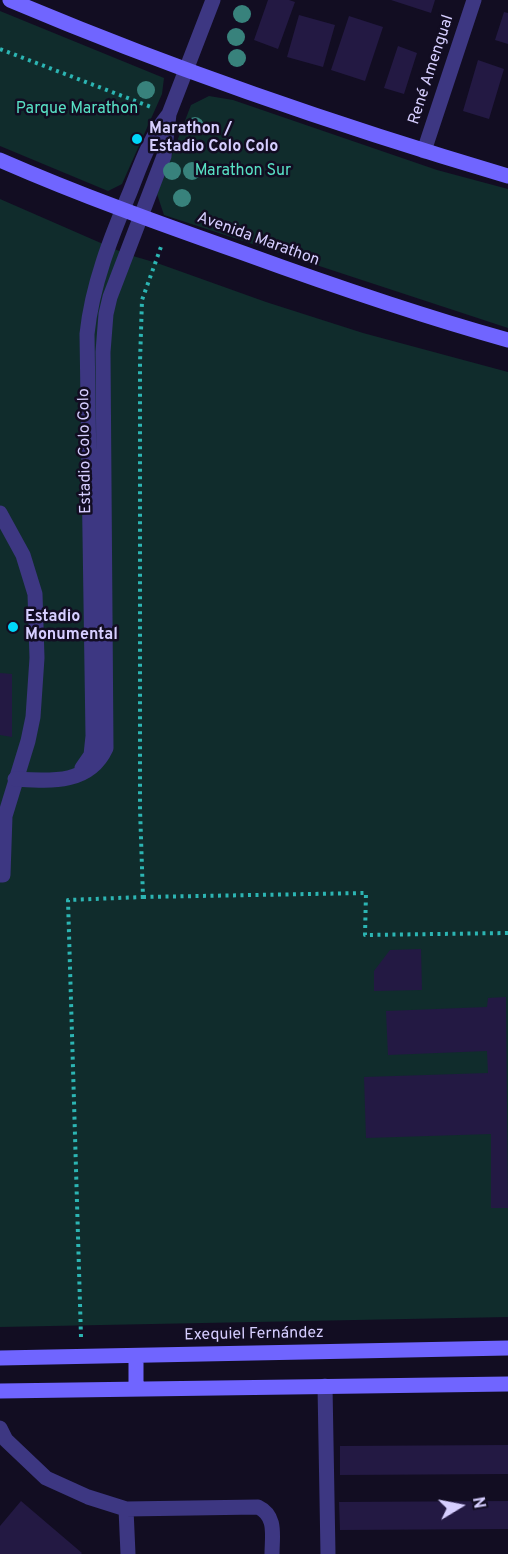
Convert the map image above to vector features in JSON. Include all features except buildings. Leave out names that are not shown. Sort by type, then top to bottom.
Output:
[{"type":"main road","points":[[10,0],[186,70],[332,122],[508,176]]},
{"type":"main road","name":"Avenida Marathon","points":[[0,160],[140,217],[334,286],[417,314],[508,340]]},
{"type":"main road","name":"Exequiel Fernández","points":[[0,1358],[508,1348]]},
{"type":"main road","points":[[136,1356],[136,1389]]},
{"type":"main road","points":[[0,1391],[508,1384]]},
{"type":"street","name":"Estadio Colo Colo","points":[[15,779],[68,779],[94,765],[106,748],[104,333],[110,297],[164,156],[170,114],[213,0]]},
{"type":"street","name":"René Amengual","points":[[424,151],[474,0]]},
{"type":"street","name":"Estadio Colo Colo","points":[[68,779],[87,762],[91,755],[93,736],[88,322],[93,295],[123,209],[148,147],[161,123],[170,114]]},
{"type":"street","points":[[0,513],[23,555],[35,594],[37,658],[33,717],[22,765],[15,779],[5,816],[3,875],[0,875]]},
{"type":"street","points":[[325,1386],[327,1554]]},
{"type":"street","points":[[0,1428],[6,1440],[46,1478],[88,1497],[126,1509],[258,1507],[269,1514],[272,1521],[272,1554]]},
{"type":"street","points":[[126,1509],[128,1554]]},
{"type":"path","points":[[0,49],[170,114]]},
{"type":"path","points":[[143,897],[140,809],[140,362],[142,300],[157,262]]},
{"type":"path","points":[[81,1325],[68,900],[366,893],[365,935],[508,933]]},
{"type":"green space","name":"Parque Marathon","points":[[0,11],[164,78],[162,94],[122,184],[108,191],[0,146]]},
{"type":"green space","name":"Marathon Sur","points":[[209,96],[233,100],[437,170],[508,189],[508,328],[164,215],[157,194],[161,183],[191,105]]},
{"type":"green space","name":"Estadio Monumental","points":[[0,199],[126,254],[266,302],[363,333],[508,372],[508,1317],[0,1327]]},
{"type":"place","name":"Marathon / Estadio Colo Colo","points":[[137,139]]},
{"type":"place","name":"Estadio Monumental","points":[[13,627]]}]
